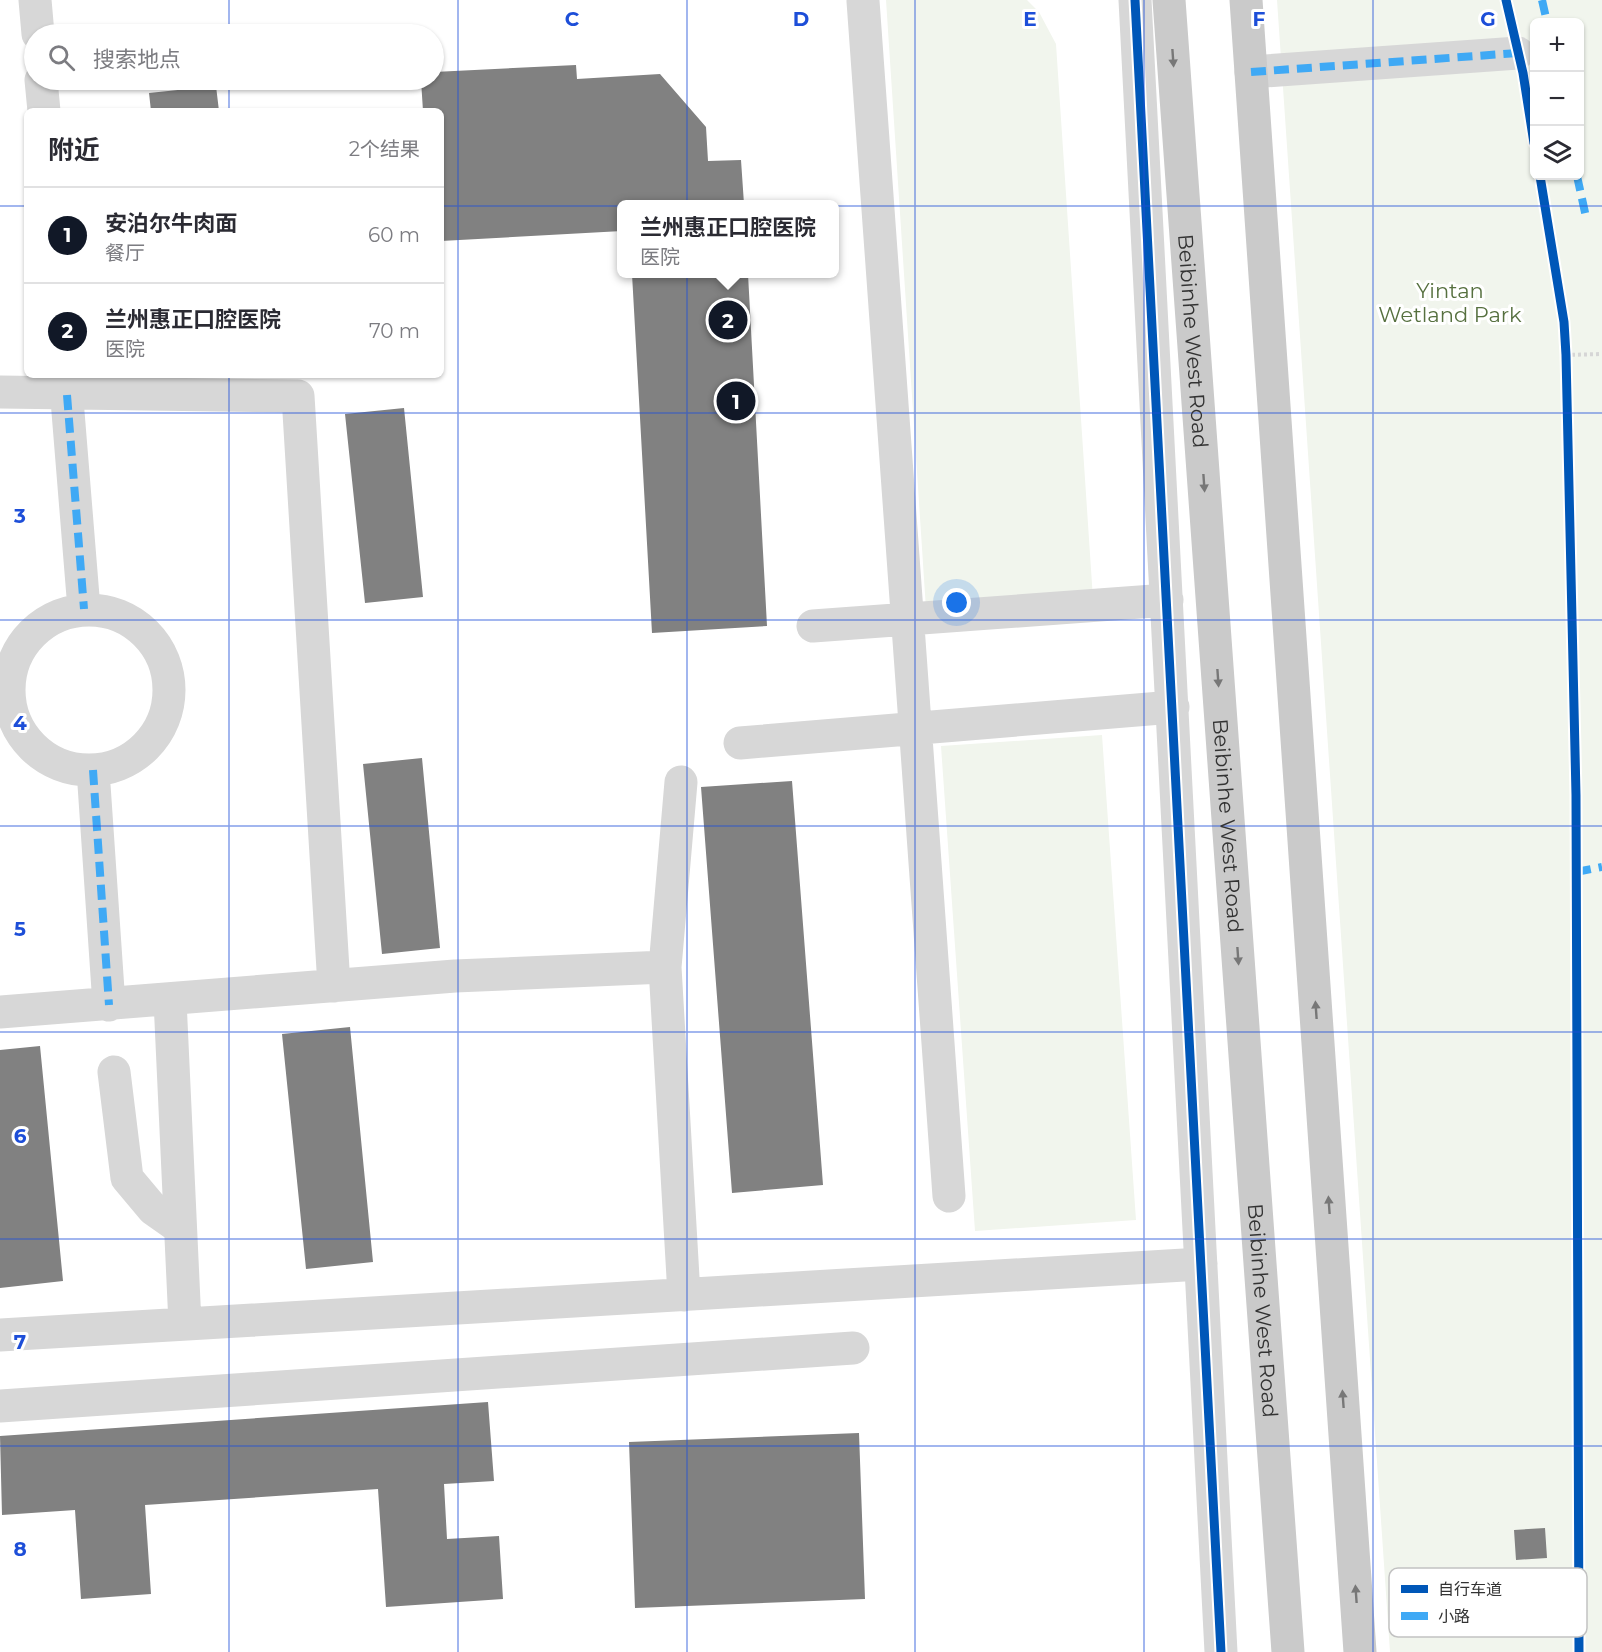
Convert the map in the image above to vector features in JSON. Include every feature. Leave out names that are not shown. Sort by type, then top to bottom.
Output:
[{"type":"main road","name":"Beibinhe West Road","points":[[1169,0],[1288,1652]]},
{"type":"main road","points":[[1246,0],[1360,1652]]},
{"type":"street","points":[[35,0],[37,24]]},
{"type":"street","points":[[1135,0],[1221,1652]]},
{"type":"street","points":[[863,1],[949,1196]]},
{"type":"street","points":[[1251,72],[1518,53]]},
{"type":"street","points":[[42,90],[44,108]]},
{"type":"street","points":[[0,392],[66,385],[298,396],[334,986]]},
{"type":"street","points":[[66,385],[84,609]]},
{"type":"street","points":[[813,626],[1167,600]]},
{"type":"street","points":[[84,609],[115,614],[142,630],[161,655],[169,686],[165,717],[148,744],[123,763],[93,770],[62,766],[35,750],[16,725],[8,694],[13,663],[29,636],[54,617],[84,609]]},
{"type":"street","points":[[740,743],[1173,707]]},
{"type":"street","points":[[93,770],[109,1005]]},
{"type":"street","points":[[681,782],[665,967],[684,1295]]},
{"type":"street","points":[[0,1012],[455,976],[665,967]]},
{"type":"street","points":[[170,1000],[184,1324]]},
{"type":"street","points":[[114,1072],[127,1178],[153,1209],[180,1228]]},
{"type":"street","points":[[0,1335],[1201,1264]]},
{"type":"street","points":[[0,1406],[853,1348]]},
{"type":"path","points":[[1565,344],[1566,367]]},
{"type":"path","points":[[1566,355],[1602,354]]},
{"type":"green space","points":[[886,0],[1027,0],[1039,12],[1056,44],[1093,599],[926,609]]},
{"type":"green space","name":"Yintan Wetland Park","points":[[1277,0],[1602,0],[1602,1652],[1390,1652]]},
{"type":"green space","points":[[1102,735],[1136,1220],[975,1231],[941,746]]},
{"type":"building","points":[[576,65],[577,79],[660,74],[706,127],[708,161],[741,160],[744,200],[617,200],[617,231],[444,241],[444,108],[423,108],[422,90],[444,90],[444,72]]},
{"type":"building","points":[[216,90],[219,108],[151,108],[149,93]]},
{"type":"building","points":[[632,278],[748,278],[767,626],[652,633]]},
{"type":"building","points":[[404,408],[423,597],[365,603],[345,414]]},
{"type":"building","points":[[422,758],[440,948],[382,954],[363,764]]},
{"type":"building","points":[[792,781],[823,1185],[732,1193],[701,787]]},
{"type":"building","points":[[350,1027],[373,1262],[306,1269],[282,1034]]},
{"type":"building","points":[[40,1046],[63,1281],[0,1288],[0,1050]]},
{"type":"building","points":[[488,1402],[494,1481],[444,1484],[447,1539],[499,1536],[503,1599],[386,1607],[378,1489],[145,1505],[151,1594],[81,1599],[75,1510],[2,1515],[0,1436]]},
{"type":"building","points":[[859,1433],[865,1599],[635,1608],[629,1442]]},
{"type":"building","points":[[1545,1528],[1547,1558],[1516,1560],[1514,1530]]},
{"type":"marked path","points":[[1542,0],[1546,18]]},
{"type":"marked path","points":[[1251,72],[1518,53]]},
{"type":"marked path","points":[[1578,180],[1586,217]]},
{"type":"marked path","points":[[67,395],[84,609]]},
{"type":"marked path","points":[[93,770],[109,1005]]},
{"type":"marked path","points":[[1576,872],[1602,867]]},
{"type":"cycle path","points":[[1135,0],[1221,1652]]},
{"type":"cycle path","points":[[1506,0],[1523,73],[1531,126]]},
{"type":"cycle path","points":[[1541,180],[1564,322],[1566,355],[1576,795],[1579,1568]]},
{"type":"cycle path","points":[[1579,1637],[1579,1652]]},
{"type":"place","name":"兰州惠正口腔医院","points":[[728,320]]},
{"type":"place","name":"安泊尔牛肉面","points":[[736,401]]}]
